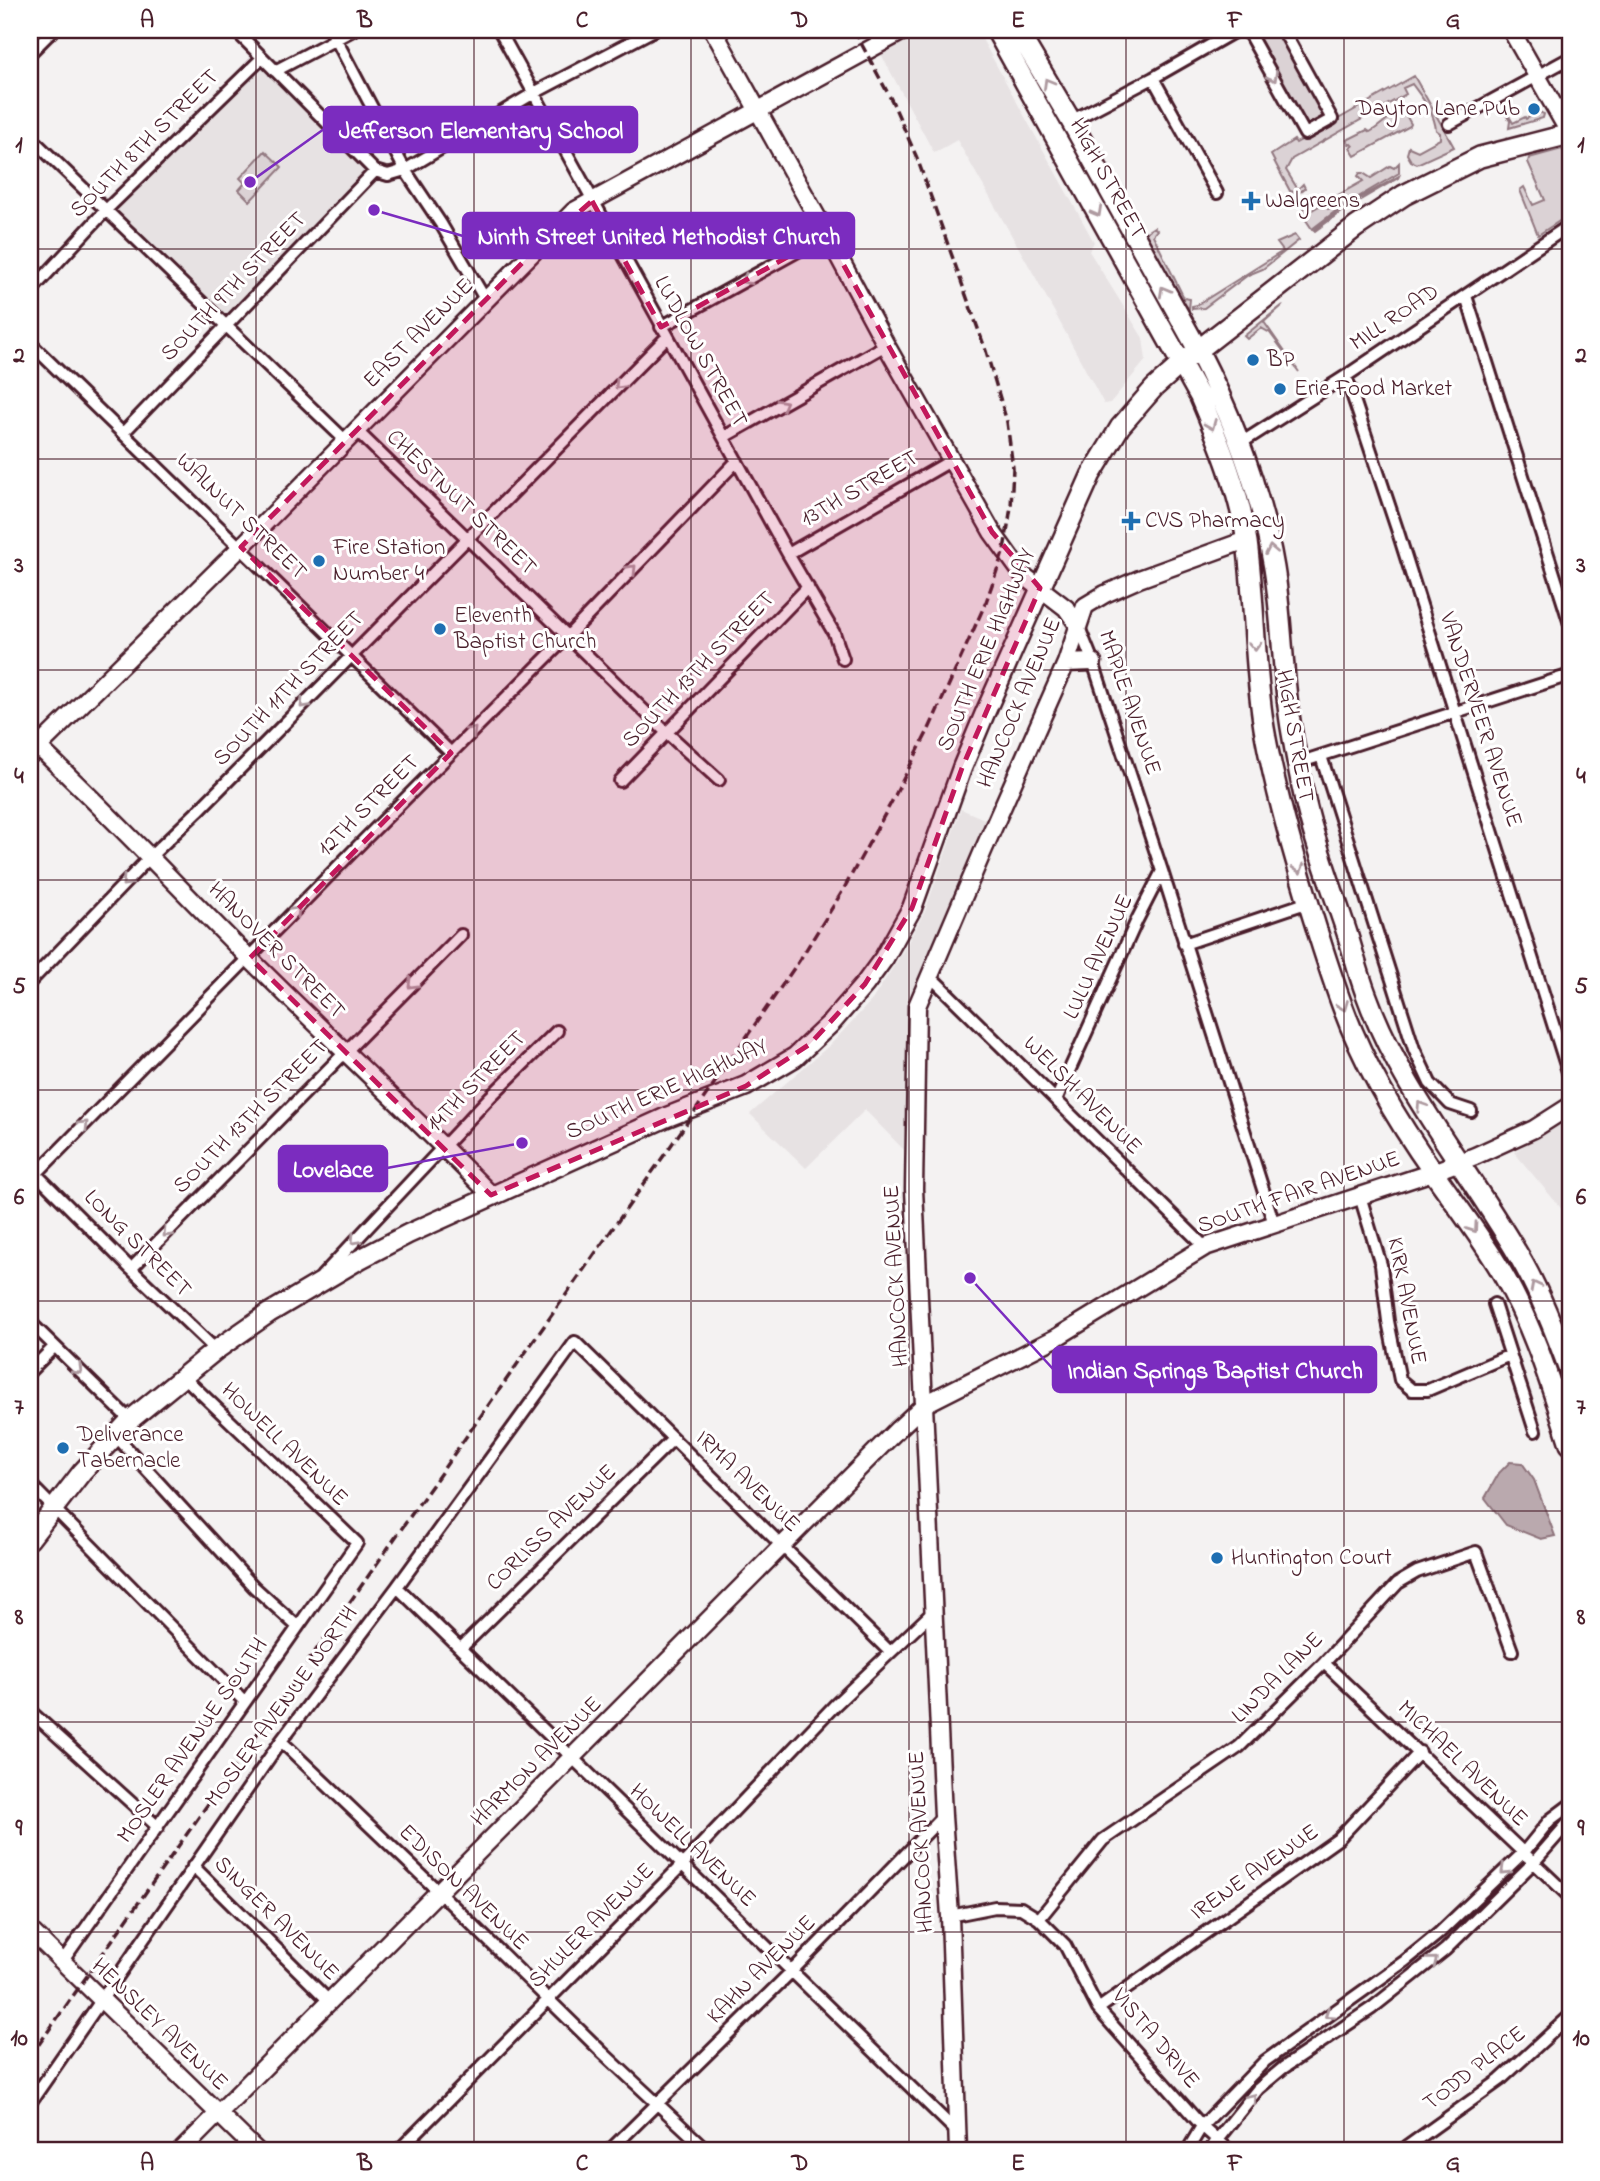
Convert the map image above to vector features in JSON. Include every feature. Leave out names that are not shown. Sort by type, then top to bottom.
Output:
[{"type":"highway","name":"HIGH STREET","points":[[996,30],[1182,363],[1224,454],[1238,500],[1246,540],[1256,670],[1264,726],[1285,824],[1342,1005],[1365,1061],[1390,1106],[1485,1246],[1519,1305],[1537,1346],[1570,1444]]},
{"type":"highway","name":"HIGH STREET","points":[[1017,30],[1071,121],[1198,350],[1241,443],[1259,498],[1274,569],[1287,706],[1298,764],[1314,832],[1371,1006],[1387,1045],[1414,1095],[1524,1265],[1544,1305],[1570,1372]]},
{"type":"highway","name":"SOUTH ERIE HIGHWAY","points":[[1182,363],[1356,227],[1404,195],[1480,157],[1570,134]]},
{"type":"main road","name":"SOUTH ERIE HIGHWAY","points":[[30,1539],[54,1507],[130,1420],[216,1350],[269,1312],[408,1234],[667,1117],[746,1086],[795,1057],[838,1016],[884,958],[912,908],[967,756],[1091,475],[1107,447],[1142,401],[1182,363]]},
{"type":"street","points":[[30,53],[53,30]]},
{"type":"street","points":[[235,30],[375,172],[388,175],[405,170],[534,93],[654,30]]},
{"type":"street","points":[[275,71],[334,34],[353,30]]},
{"type":"street","name":"LUDLOW STREET","points":[[499,30],[664,332],[834,633],[844,659]]},
{"type":"street","name":"MAPLE AVENUE","points":[[713,30],[886,345],[1004,550],[1023,575],[1066,608],[1078,625],[1093,662],[1162,871],[1274,1224]]},
{"type":"street","name":"EAST AVENUE","points":[[32,747],[241,547],[574,211],[756,110],[879,37],[905,30]]},
{"type":"street","points":[[1047,121],[1071,121],[1237,30]]},
{"type":"street","points":[[1247,30],[1305,134],[1332,119],[1283,30]]},
{"type":"street","points":[[1511,30],[1570,134]]},
{"type":"street","points":[[334,34],[405,170],[441,224],[485,299]]},
{"type":"street","name":"SOUTH 8TH STREET","points":[[30,292],[105,211],[262,58]]},
{"type":"street","points":[[1449,124],[1570,58]]},
{"type":"street","points":[[1153,78],[1217,192]]},
{"type":"street","name":"CHESTNUT STREET","points":[[30,137],[226,326],[467,538],[667,733],[719,780]]},
{"type":"street","name":"SOUTH 9TH STREET","points":[[124,432],[375,172]]},
{"type":"street","name":"MILL ROAD","points":[[1241,443],[1346,376],[1570,225]]},
{"type":"street","name":"SOUTH 11TH STREET","points":[[30,982],[150,857],[467,538],[664,332],[827,234]]},
{"type":"street","points":[[1466,296],[1570,624]]},
{"type":"street","name":"WALNUT STREET","points":[[30,342],[451,753]]},
{"type":"street","points":[[724,438],[886,345]]},
{"type":"street","name":"VANDERVEER AVENUE","points":[[1346,376],[1398,532],[1570,1078]]},
{"type":"street","name":"13TH STREET","points":[[788,554],[952,460]]},
{"type":"street","name":"12TH STREET","points":[[32,1174],[250,958],[737,461]]},
{"type":"street","name":"HANCOCK AVENUE","points":[[958,2151],[950,1916],[914,1189],[917,1006],[1066,663],[1085,606],[1139,579],[1246,540]]},
{"type":"street","name":"SOUTH 13TH STREET","points":[[620,781],[808,587]]},
{"type":"street","points":[[1066,663],[1093,662]]},
{"type":"street","points":[[1298,764],[1570,675]]},
{"type":"street","name":"HANOVER STREET","points":[[32,747],[150,857],[491,1195]]},
{"type":"street","name":"HIGH STREET","points":[[1321,756],[1414,1049],[1430,1083],[1450,1104],[1471,1111]]},
{"type":"street","name":"LULU AVENUE","points":[[1056,1100],[1137,920],[1162,871]]},
{"type":"street","points":[[1184,944],[1309,902]]},
{"type":"street","name":"SOUTH 13TH STREET","points":[[131,1269],[461,935]]},
{"type":"street","name":"WELSH AVENUE","points":[[930,976],[1205,1247]]},
{"type":"street","name":"14TH STREET","points":[[312,1286],[557,1031]]},
{"type":"street","name":"SOUTH FAIR AVENUE","points":[[925,1404],[1054,1339],[1205,1247],[1459,1163],[1521,1136],[1570,1106]]},
{"type":"street","name":"LONG STREET","points":[[32,1174],[216,1350]]},
{"type":"street","name":"KIRK AVENUE","points":[[1360,1196],[1381,1265],[1388,1321],[1400,1380],[1412,1390],[1429,1390],[1510,1356]]},
{"type":"street","points":[[1494,1304],[1535,1431]]},
{"type":"street","points":[[30,1322],[130,1420]]},
{"type":"street","name":"IRMA AVENUE","points":[[575,1342],[890,1651]]},
{"type":"street","name":"MOSLER AVENUE NORTH","points":[[30,2103],[281,1741],[575,1342]]},
{"type":"street","points":[[30,1371],[54,1347]]},
{"type":"street","name":"HOWELL AVENUE","points":[[183,1376],[357,1543]]},
{"type":"street","name":"HARMON AVENUE","points":[[181,2151],[925,1404]]},
{"type":"street","points":[[115,1435],[254,1587],[298,1627]]},
{"type":"street","name":"CORLISS AVENUE","points":[[461,1648],[673,1439]]},
{"type":"street","points":[[30,1484],[244,1701]]},
{"type":"street","name":"MOSLER AVENUE SOUTH","points":[[62,1962],[357,1543]]},
{"type":"street","name":"LINDA LANE","points":[[1039,1919],[1103,1840],[1239,1747],[1324,1663],[1398,1583],[1417,1572],[1476,1552],[1512,1651]]},
{"type":"street","name":"HOWELL AVENUE","points":[[397,1587],[959,2134]]},
{"type":"street","name":"SHULER AVENUE","points":[[398,2151],[682,1865],[835,1705],[934,1611]]},
{"type":"street","name":"MICHAEL AVENUE","points":[[1324,1663],[1570,1897]]},
{"type":"street","points":[[30,1711],[159,1827]]},
{"type":"street","name":"EDISON AVENUE","points":[[281,1741],[708,2151]]},
{"type":"street","name":"IRENE AVENUE","points":[[1098,2009],[1338,1839],[1420,1752]]},
{"type":"street","points":[[1187,2151],[1202,2126],[1265,2061],[1405,1961],[1438,1934],[1524,1852],[1550,1820],[1570,1805]]},
{"type":"street","name":"KAHN AVENUE","points":[[609,2151],[791,1972],[943,1816]]},
{"type":"street","points":[[1210,2151],[1266,2082],[1372,2008],[1429,1964],[1534,1862],[1570,1821]]},
{"type":"street","name":"SINGER AVENUE","points":[[193,1866],[330,2002]]},
{"type":"street","name":"VISTA DRIVE","points":[[950,1916],[995,1907],[1021,1908],[1039,1919],[1065,1945],[1098,2009],[1202,2126],[1230,2151]]},
{"type":"street","name":"HENSLEY AVENUE","points":[[30,1930],[257,2151]]},
{"type":"street","name":"TODD PLACE","points":[[1401,2151],[1500,2080],[1570,2016]]},
{"type":"highlighted area","points":[[592,201],[661,327],[827,235],[992,532],[1040,588],[962,768],[912,908],[865,984],[810,1044],[746,1086],[491,1195],[250,958],[451,753],[241,547],[533,252]]},
{"type":"shaded area","points":[[926,30],[977,30],[1094,242],[1089,251],[1143,338],[1146,360],[1110,403],[1104,404],[957,140],[934,153],[881,54]]},
{"type":"shaded area","points":[[1247,30],[1283,30],[1332,119],[1305,134]]},
{"type":"shaded area","points":[[262,58],[375,171],[226,326],[105,211]]},
{"type":"shaded area","points":[[1414,76],[1454,147],[1417,164],[1411,161],[1407,154],[1409,147],[1418,151],[1440,139],[1430,111],[1412,84],[1403,88],[1406,94],[1292,159],[1286,170],[1297,188],[1303,184],[1305,188],[1299,193],[1290,191],[1271,155]]},
{"type":"shaded area","points":[[1505,109],[1513,123],[1539,112],[1544,114],[1543,118],[1509,128],[1510,121],[1503,110]]},
{"type":"shaded area","points":[[1403,110],[1410,126],[1355,156],[1350,148],[1353,146],[1349,145],[1347,140],[1367,130],[1370,132]]},
{"type":"shaded area","points":[[1562,149],[1570,161],[1570,214],[1538,235],[1520,190],[1524,187],[1533,205],[1545,200],[1528,162],[1529,158]]},
{"type":"shaded area","points":[[265,151],[282,167],[250,201],[239,190],[245,183],[240,178]]},
{"type":"shaded area","points":[[1399,163],[1399,173],[1343,206],[1339,200],[1335,202],[1333,198],[1363,181],[1358,176],[1360,173],[1371,178]]},
{"type":"shaded area","points":[[1399,176],[1315,231],[1314,230],[1344,207]]},
{"type":"shaded area","points":[[1306,203],[1312,210],[1324,203],[1328,209],[1339,204],[1341,207],[1312,229],[1302,214]]},
{"type":"shaded area","points":[[1154,227],[1157,230],[1153,235],[1184,298],[1190,299],[1189,309],[1179,298],[1143,234]]},
{"type":"shaded area","points":[[1295,235],[1299,240],[1263,269],[1248,275],[1204,308],[1192,309],[1192,306],[1283,251],[1277,243]]},
{"type":"shaded area","points":[[1283,305],[1264,322],[1299,372],[1270,333],[1261,328],[1247,339],[1244,336]]},
{"type":"shaded area","points":[[961,809],[989,821],[953,900],[909,1009],[904,1150],[865,1110],[806,1168],[750,1114],[831,1044],[872,1000],[925,911]]},
{"type":"shaded area","points":[[1570,1116],[1570,1219],[1514,1152]]},
{"type":"shaded area","points":[[1510,1462],[1522,1463],[1534,1480],[1555,1536],[1541,1539],[1506,1525],[1485,1498],[1499,1473]]},
{"type":"railway","points":[[30,2057],[799,961],[842,892],[891,803],[929,729],[986,602],[1004,550],[1011,507],[1013,468],[1007,422],[986,351],[917,158],[892,101],[854,30]]},
{"type":"place","name":"Dayton Lane Pub","points":[[1534,109]]},
{"type":"place","name":"Jefferson Elementary School","points":[[250,182]]},
{"type":"place","name":"Walgreens","points":[[1251,201]]},
{"type":"place","name":"Ninth Street United Methodist Church","points":[[374,210]]},
{"type":"place","name":"BP","points":[[1253,360]]},
{"type":"place","name":"Erie Food Market","points":[[1280,389]]},
{"type":"place","name":"CVS Pharmacy","points":[[1131,521]]},
{"type":"place","name":"Fire Station Number 4","points":[[319,561]]},
{"type":"place","name":"Eleventh Baptist Church","points":[[440,629]]},
{"type":"place","name":"Lovelace","points":[[522,1143]]},
{"type":"place","name":"Indian Springs Baptist Church","points":[[970,1278]]},
{"type":"place","name":"Deliverance Tabernacle","points":[[63,1448]]},
{"type":"place","name":"Huntington Court","points":[[1217,1558]]}]
